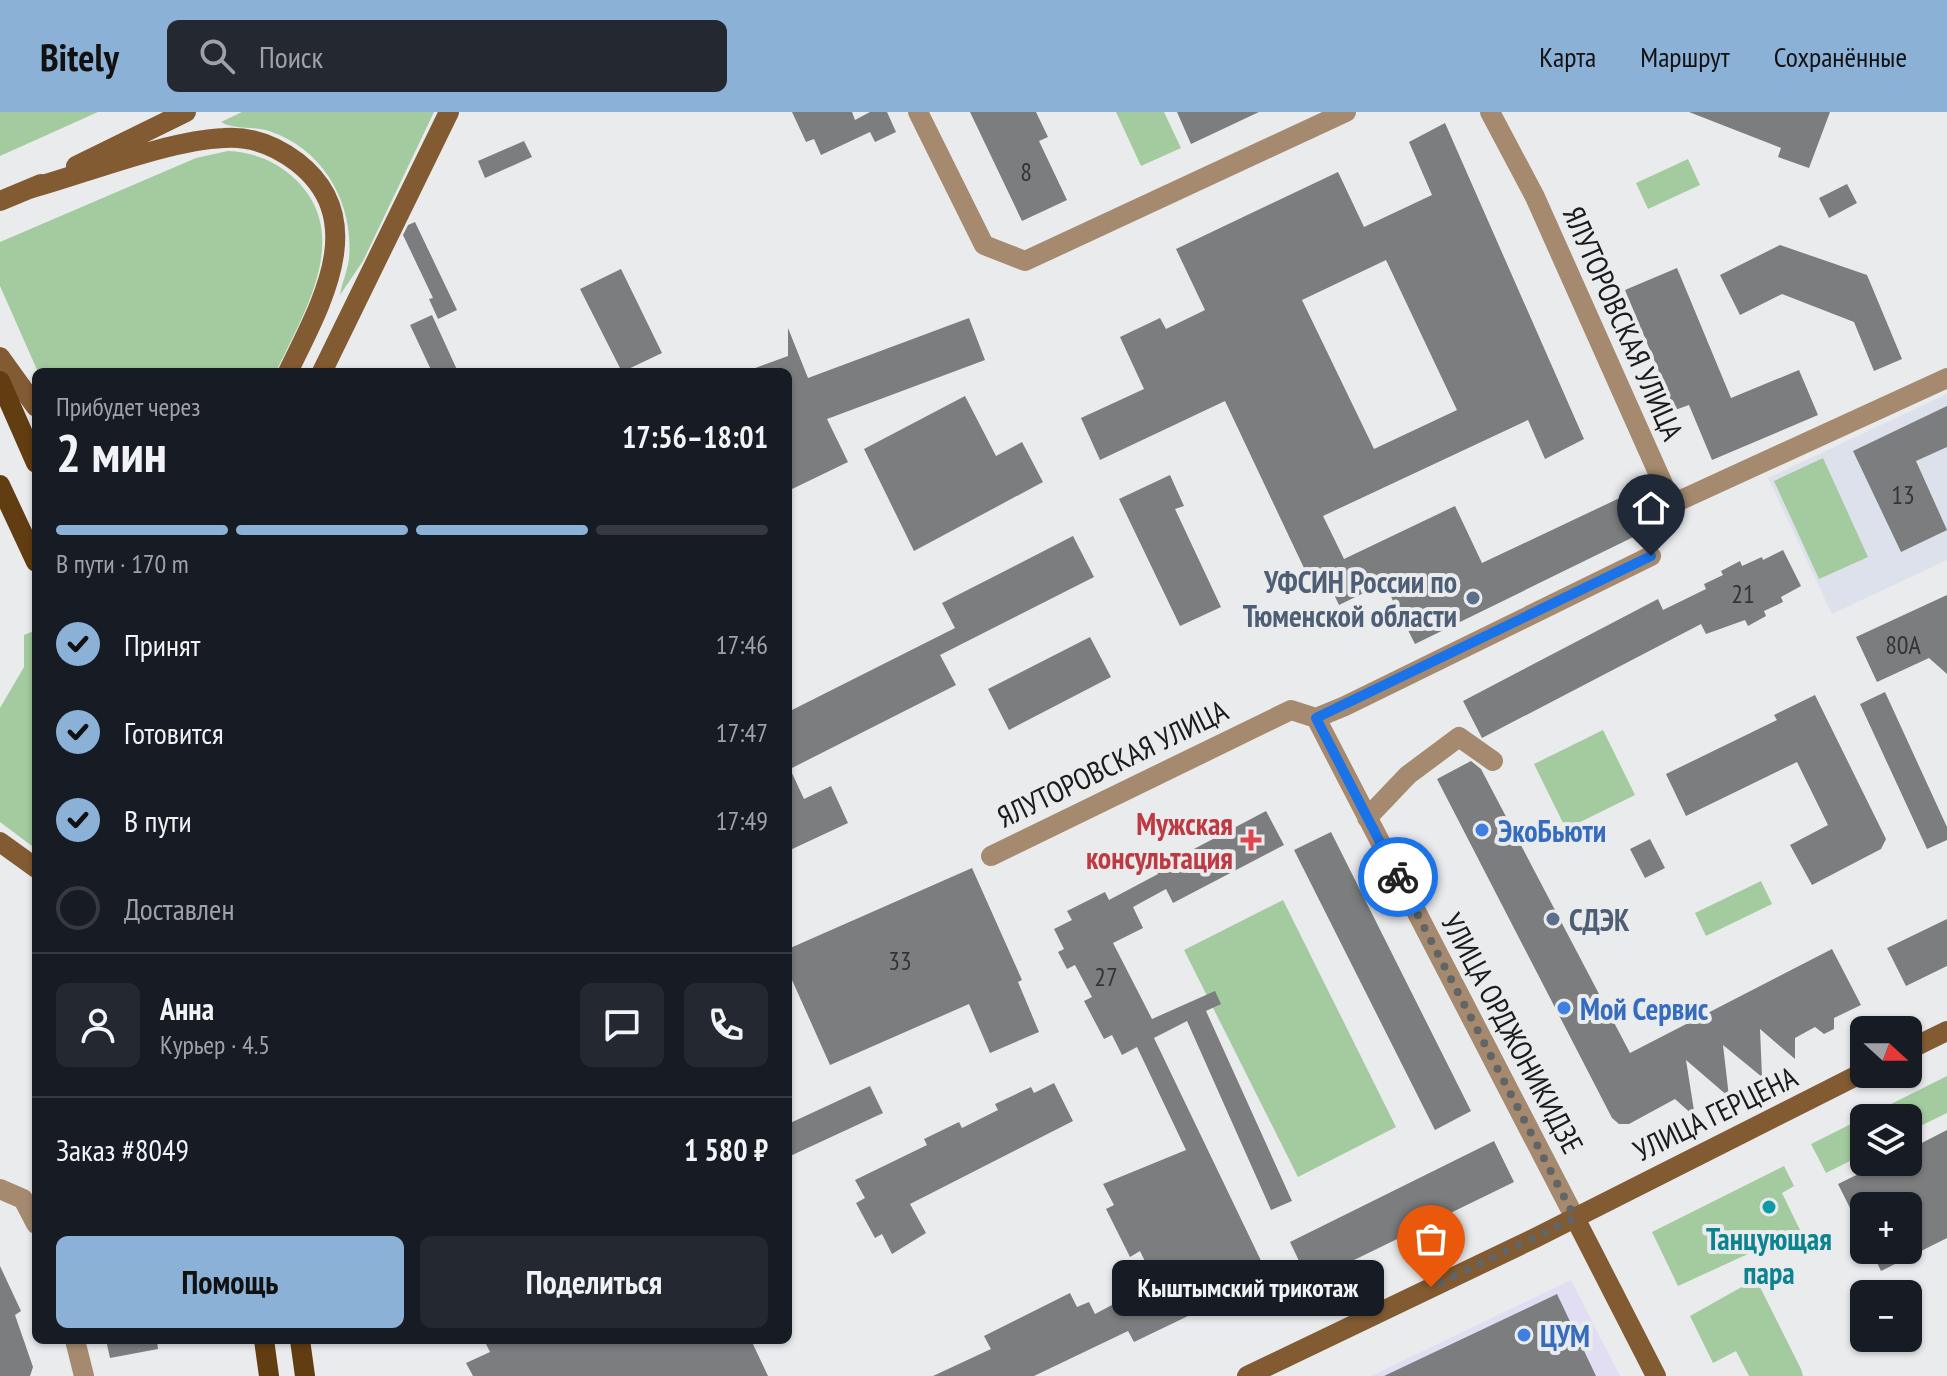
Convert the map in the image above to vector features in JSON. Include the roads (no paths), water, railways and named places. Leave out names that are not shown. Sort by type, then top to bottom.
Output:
[{"type":"main road","points":[[0,381],[32,454]]},
{"type":"main road","points":[[0,485],[32,553]]},
{"type":"main road","points":[[265,1344],[269,1376]]},
{"type":"main road","points":[[301,1344],[305,1376]]},
{"type":"street","points":[[139,135],[172,112]]},
{"type":"street","points":[[0,201],[186,112]]},
{"type":"street","points":[[324,368],[449,112]]},
{"type":"street","points":[[918,112],[984,245],[1025,261],[1346,112]]},
{"type":"street","name":"ЯЛУТОРОВСКАЯ УЛИЦА","points":[[1490,112],[1535,197],[1672,504],[1947,378]]},
{"type":"street","points":[[29,189],[210,139],[259,142],[288,155],[323,191],[334,216],[335,238],[326,292],[290,368]]},
{"type":"street","points":[[0,357],[32,401]]},
{"type":"street","name":"ЯЛУТОРОВСКАЯ УЛИЦА","points":[[991,856],[1291,710],[1316,718],[1651,556]]},
{"type":"street","name":"УЛИЦА ОРДЖОНИКИДЗЕ","points":[[1316,718],[1656,1376]]},
{"type":"street","points":[[1367,818],[1408,775],[1459,737],[1493,761]]},
{"type":"street","points":[[0,842],[32,865]]},
{"type":"street","points":[[1922,1043],[1947,1031]]},
{"type":"street","name":"УЛИЦА ГЕРЦЕНА","points":[[1247,1376],[1575,1218],[1850,1079]]},
{"type":"street","points":[[0,1189],[23,1199],[32,1216]]},
{"type":"street","points":[[76,1344],[84,1376]]},
{"type":"place","name":"УФСИН России по Тюменской области","points":[[1473,598]]},
{"type":"place","name":"ЭкоБьюти","points":[[1482,830]]},
{"type":"place","name":"Мужская консультация","points":[[1251,840]]},
{"type":"place","name":"СДЭК","points":[[1553,919]]},
{"type":"place","name":"Мой Сервис","points":[[1564,1008]]},
{"type":"place","name":"Танцующая пара","points":[[1769,1207]]},
{"type":"place","name":"Кыштымский трикотаж","points":[[1431,1287]]},
{"type":"place","name":"ЦУМ","points":[[1524,1335]]}]
